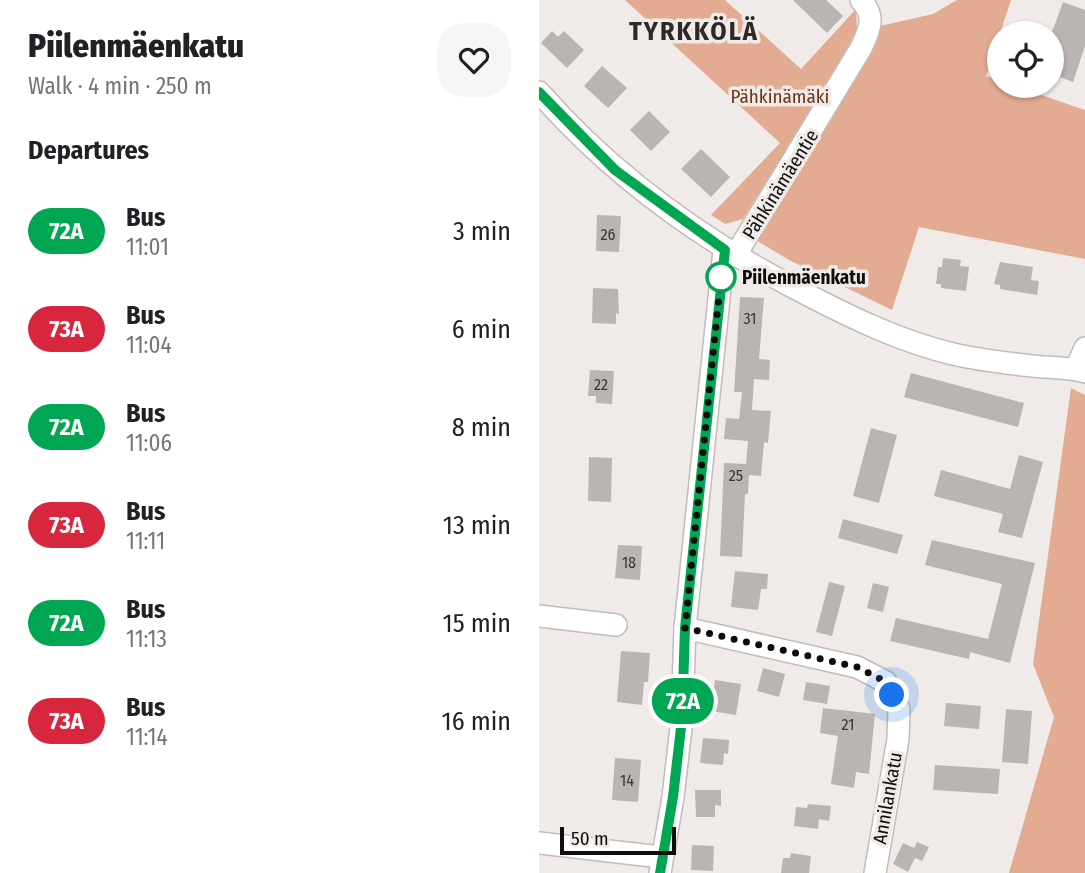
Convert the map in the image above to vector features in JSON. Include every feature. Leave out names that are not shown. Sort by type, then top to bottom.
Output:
[{"type":"street","name":"Pähkinämäentie","points":[[660,865],[673,797],[682,719],[685,628],[730,253],[861,48],[872,20],[870,12],[861,0]]},
{"type":"street","points":[[540,96],[615,170],[730,253],[851,317],[916,344],[987,361],[1080,371],[1085,348]]},
{"type":"street","points":[[539,616],[617,625]]},
{"type":"street","name":"Annilankatu","points":[[685,628],[857,667],[886,682],[899,709],[898,739],[874,873]]},
{"type":"street","points":[[539,843],[660,865]]},
{"type":"green space","name":"Pähkinämäki","points":[[625,0],[725,0],[801,69],[856,9],[857,29],[830,81],[743,219],[725,224],[711,215],[780,143]]},
{"type":"green space","points":[[957,0],[1011,0],[1004,21],[987,21],[987,98],[1050,98],[1085,110],[1085,259],[919,227],[892,310],[789,260],[754,239],[880,26],[933,14]]},
{"type":"green space","points":[[1071,388],[1085,395],[1085,873],[1009,873],[1054,717],[1033,664]]},
{"type":"building","points":[[793,0],[826,0],[843,16],[827,33]]},
{"type":"building","points":[[1063,2],[1085,10],[1085,46],[1073,82],[1064,79],[1064,21],[1056,21]]},
{"type":"building","points":[[552,31],[558,37],[564,31],[584,50],[567,68],[541,43]]},
{"type":"building","points":[[602,66],[627,88],[608,108],[584,86]]},
{"type":"building","points":[[649,111],[670,132],[651,151],[630,130]]},
{"type":"building","points":[[701,149],[730,177],[711,197],[681,169]]},
{"type":"building","points":[[597,215],[621,216],[619,252],[596,251]]},
{"type":"building","points":[[943,258],[961,260],[960,266],[969,267],[966,291],[941,288],[941,284],[936,284],[938,267],[942,267]]},
{"type":"building","points":[[1000,262],[1033,267],[1031,280],[1039,281],[1037,295],[1000,289],[1000,285],[994,284]]},
{"type":"building","points":[[593,288],[618,289],[619,314],[616,313],[616,324],[592,323]]},
{"type":"building","points":[[740,297],[764,298],[759,359],[770,360],[769,380],[754,379],[752,410],[771,411],[768,443],[764,442],[761,476],[749,475],[748,494],[745,494],[742,557],[720,556],[724,463],[746,464],[748,441],[724,439],[726,418],[739,419],[742,392],[734,392]]},
{"type":"building","points":[[590,370],[614,371],[612,404],[596,403],[596,396],[588,396]]},
{"type":"building","points":[[911,373],[1024,403],[1018,427],[904,397]]},
{"type":"building","points":[[871,428],[897,435],[879,503],[853,496]]},
{"type":"building","points":[[1019,455],[1043,462],[1022,538],[998,532],[1003,514],[934,496],[941,470],[1010,489]]},
{"type":"building","points":[[589,457],[612,458],[611,502],[588,501]]},
{"type":"building","points":[[843,519],[903,535],[897,554],[838,538]]},
{"type":"building","points":[[932,540],[1035,563],[1010,663],[970,652],[969,659],[890,641],[896,618],[988,639],[1002,584],[925,565]]},
{"type":"building","points":[[618,545],[642,546],[640,580],[615,578]]},
{"type":"building","points":[[735,571],[768,574],[767,589],[761,589],[758,610],[731,607]]},
{"type":"building","points":[[829,582],[845,586],[832,636],[816,632]]},
{"type":"building","points":[[873,583],[889,587],[883,612],[867,608]]},
{"type":"building","points":[[621,651],[650,653],[648,682],[644,682],[642,705],[617,702]]},
{"type":"building","points":[[763,668],[785,674],[779,697],[757,691]]},
{"type":"building","points":[[715,680],[741,684],[736,715],[711,711]]},
{"type":"building","points":[[806,682],[830,686],[827,704],[803,700]]},
{"type":"building","points":[[946,703],[981,706],[979,729],[944,726]]},
{"type":"building","points":[[823,708],[875,714],[869,774],[856,772],[854,788],[831,784],[838,736],[820,733]]},
{"type":"building","points":[[1006,709],[1032,711],[1028,764],[1002,762]]},
{"type":"building","points":[[703,738],[729,740],[728,754],[724,753],[723,765],[700,763]]},
{"type":"building","points":[[615,758],[641,760],[638,802],[612,800]]},
{"type":"building","points":[[935,765],[1000,769],[998,794],[933,790]]},
{"type":"building","points":[[695,790],[721,790],[721,806],[715,805],[715,817],[696,817]]},
{"type":"building","points":[[808,804],[831,806],[829,821],[819,819],[818,829],[794,826],[796,807],[807,808]]},
{"type":"building","points":[[917,842],[929,847],[922,861],[915,858],[908,872],[893,864],[903,843],[914,848]]},
{"type":"building","points":[[692,845],[714,846],[713,871],[691,870]]},
{"type":"building","points":[[791,853],[811,856],[809,873],[781,873],[783,858],[790,858]]},
{"type":"bus line","name":"72A","points":[[539,92],[615,170],[725,250],[714,329],[685,628],[682,719],[673,797],[660,873]]},
{"type":"place","name":"Piilenmäenkatu","points":[[721,277]]},
{"type":"district","name":"TYRKKÖLÄ","points":[[694,31]]},
{"type":"route","points":[[721,277],[685,628],[857,667],[886,682],[892,695]]}]
